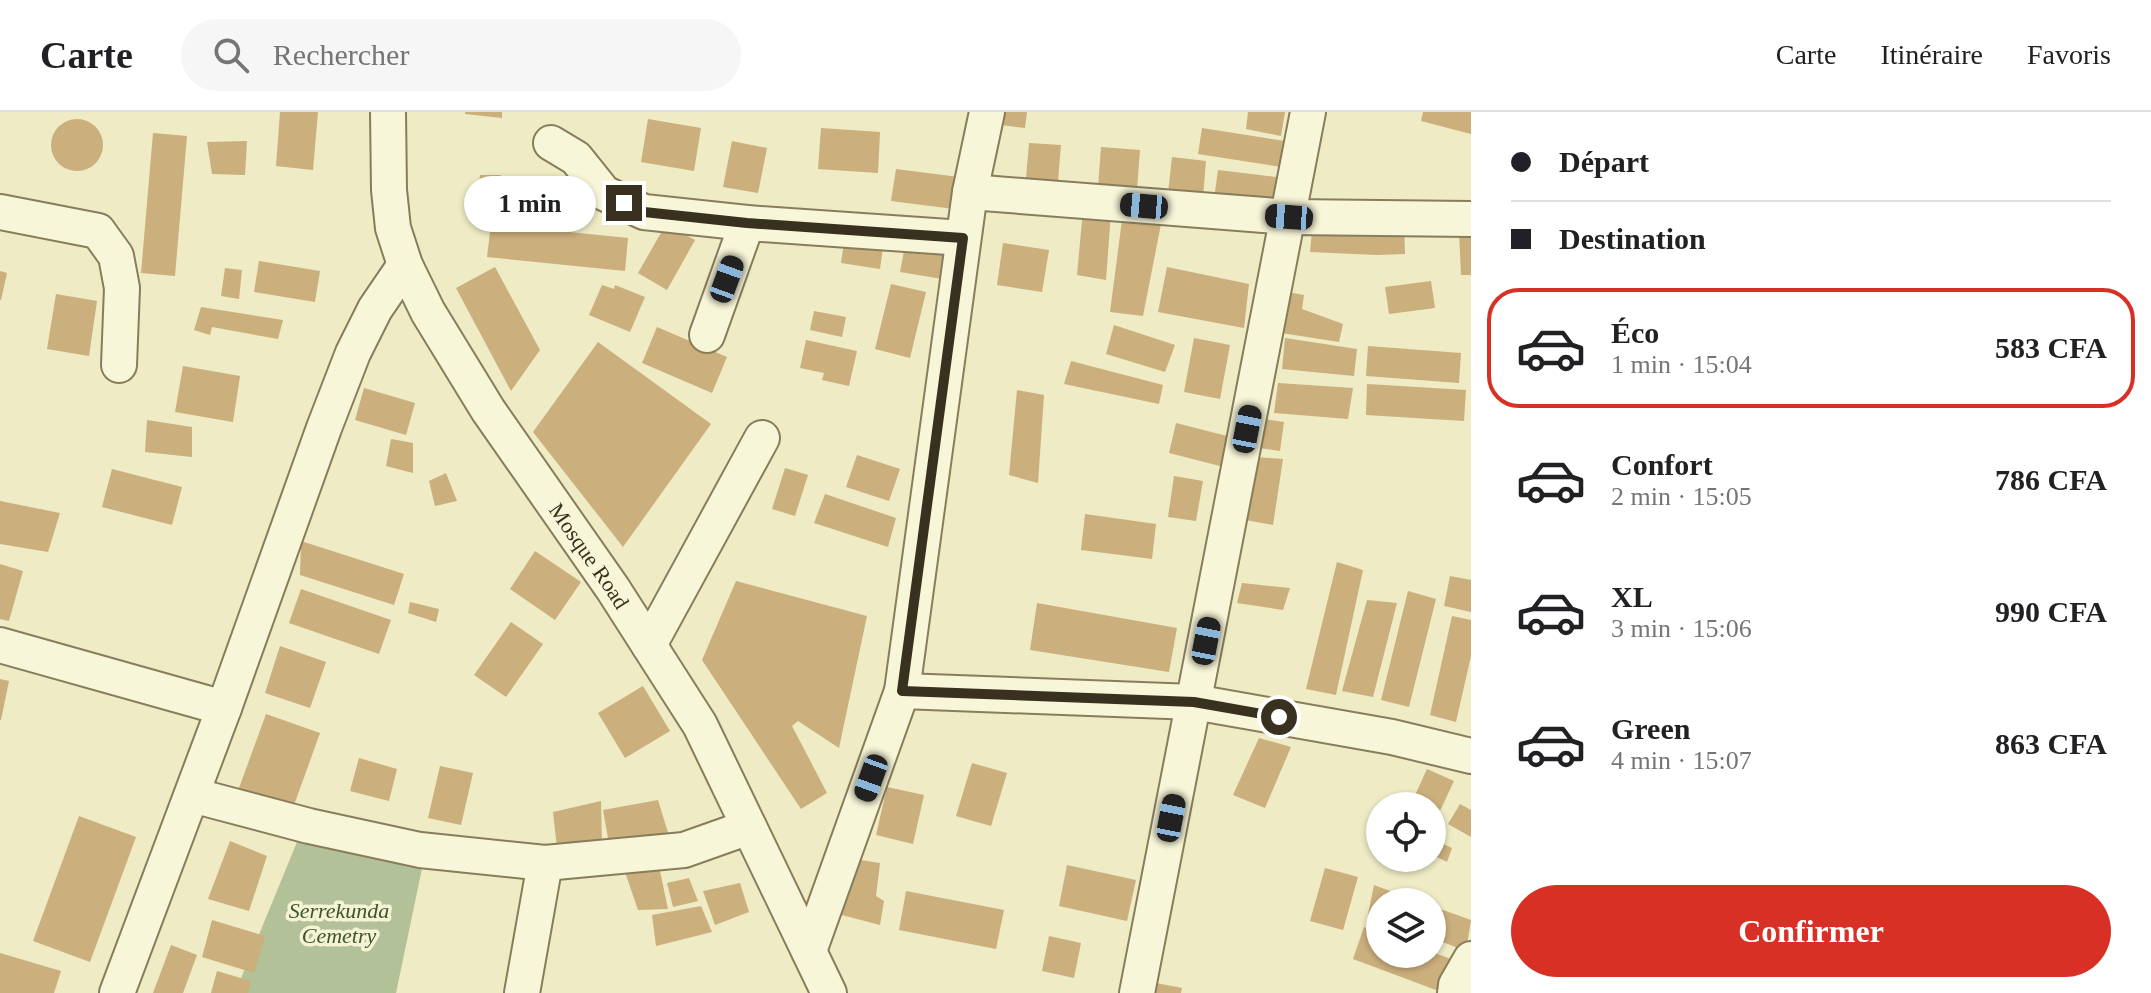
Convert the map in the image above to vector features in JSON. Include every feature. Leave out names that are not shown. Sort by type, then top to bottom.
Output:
[{"type":"street","name":"Mosque Road","points":[[388,112],[393,228],[405,265],[428,312],[488,410],[613,589],[700,725],[829,993]]},
{"type":"street","points":[[809,951],[902,691],[963,238],[987,112]]},
{"type":"street","points":[[1137,993],[1308,112]]},
{"type":"street","points":[[551,143],[576,158],[604,193],[644,212],[747,223],[963,238]]},
{"type":"street","points":[[970,192],[1289,217],[1471,219]]},
{"type":"street","points":[[0,212],[98,231],[116,256],[122,288],[119,365]]},
{"type":"street","points":[[707,335],[747,223]]},
{"type":"street","points":[[117,993],[353,353],[375,309],[405,265]]},
{"type":"street","points":[[649,645],[762,438]]},
{"type":"street","points":[[0,645],[224,708]]},
{"type":"street","points":[[902,691],[1194,702],[1392,737],[1471,756]]},
{"type":"street","points":[[192,795],[309,826],[420,850],[545,863],[684,850],[749,827]]},
{"type":"street","points":[[522,993],[545,863]]},
{"type":"street","points":[[1455,993],[1456,985],[1471,959]]},
{"type":"green space","name":"Serrekunda Cemetry","points":[[297,842],[424,859],[396,993],[235,993]]},
{"type":"building","points":[[280,112],[318,112],[313,170],[276,166]]},
{"type":"building","points":[[502,112],[502,118],[465,114]]},
{"type":"building","points":[[1003,112],[1027,112],[1025,128],[1001,125]]},
{"type":"building","points":[[1248,112],[1285,112],[1281,136],[1246,129]]},
{"type":"building","points":[[1423,112],[1471,112],[1471,134],[1421,121]]},
{"type":"building","points":[[77,119],[95,127],[103,145],[95,163],[77,171],[59,163],[51,145],[59,127]]},
{"type":"building","points":[[648,119],[701,128],[694,171],[641,162]]},
{"type":"building","points":[[821,128],[880,132],[878,173],[818,169]]},
{"type":"building","points":[[1202,128],[1285,141],[1281,167],[1198,154]]},
{"type":"building","points":[[153,133],[187,136],[175,276],[141,273]]},
{"type":"building","points":[[247,141],[245,175],[212,174],[207,142]]},
{"type":"building","points":[[732,141],[767,148],[758,193],[723,187]]},
{"type":"building","points":[[1029,143],[1061,145],[1058,181],[1026,178]]},
{"type":"building","points":[[1101,147],[1140,150],[1137,190],[1098,187]]},
{"type":"building","points":[[1172,157],[1206,161],[1203,197],[1168,193]]},
{"type":"building","points":[[896,169],[959,177],[954,209],[891,201]]},
{"type":"building","points":[[1218,170],[1284,178],[1281,207],[1214,199]]},
{"type":"building","points":[[480,175],[501,175],[492,209],[476,208]]},
{"type":"building","points":[[1083,210],[1111,212],[1106,280],[1077,275]]},
{"type":"building","points":[[1313,219],[1404,226],[1405,254],[1310,252]]},
{"type":"building","points":[[1122,220],[1161,224],[1143,316],[1110,312]]},
{"type":"building","points":[[491,224],[628,238],[625,271],[487,257]]},
{"type":"building","points":[[666,224],[695,240],[667,290],[638,273]]},
{"type":"building","points":[[1459,231],[1471,231],[1471,275],[1461,275]]},
{"type":"building","points":[[845,235],[884,241],[880,269],[841,263]]},
{"type":"building","points":[[906,240],[947,246],[942,279],[900,272]]},
{"type":"building","points":[[1003,243],[1049,250],[1042,292],[997,285]]},
{"type":"building","points":[[259,261],[320,271],[315,302],[254,292]]},
{"type":"building","points":[[495,267],[540,350],[511,391],[456,288]]},
{"type":"building","points":[[1167,267],[1249,284],[1244,328],[1158,312]]},
{"type":"building","points":[[225,268],[242,270],[239,299],[221,296]]},
{"type":"building","points":[[0,271],[7,273],[1,300],[0,300]]},
{"type":"building","points":[[1431,281],[1435,308],[1389,314],[1385,287]]},
{"type":"building","points":[[891,284],[926,292],[910,358],[875,349]]},
{"type":"building","points":[[602,285],[614,289],[615,285],[645,297],[630,332],[589,315]]},
{"type":"building","points":[[1282,291],[1304,295],[1302,309],[1343,324],[1339,342],[1275,332]]},
{"type":"building","points":[[56,294],[97,301],[89,356],[47,349]]},
{"type":"building","points":[[201,307],[283,320],[278,339],[212,327],[210,335],[194,330]]},
{"type":"building","points":[[814,311],[846,317],[842,337],[810,330]]},
{"type":"building","points":[[1114,325],[1175,345],[1165,372],[1106,354]]},
{"type":"building","points":[[657,327],[727,357],[712,393],[642,363]]},
{"type":"building","points":[[1194,338],[1230,345],[1220,399],[1184,392]]},
{"type":"building","points":[[1285,338],[1357,349],[1354,376],[1282,369]]},
{"type":"building","points":[[806,340],[857,351],[849,386],[822,380],[824,373],[800,368]]},
{"type":"building","points":[[598,342],[711,424],[623,547],[533,432]]},
{"type":"building","points":[[1368,346],[1461,353],[1459,383],[1366,376]]},
{"type":"building","points":[[1071,361],[1163,385],[1159,404],[1064,384]]},
{"type":"building","points":[[183,366],[240,376],[233,422],[175,412]]},
{"type":"building","points":[[1278,383],[1353,388],[1348,419],[1274,413]]},
{"type":"building","points":[[1367,384],[1466,390],[1464,421],[1366,415]]},
{"type":"building","points":[[364,388],[415,403],[406,435],[355,420]]},
{"type":"building","points":[[1017,390],[1044,395],[1038,483],[1009,475]]},
{"type":"building","points":[[1263,419],[1284,422],[1280,451],[1259,448]]},
{"type":"building","points":[[147,420],[192,427],[192,457],[145,452]]},
{"type":"building","points":[[1176,423],[1235,438],[1228,468],[1169,453]]},
{"type":"building","points":[[391,439],[413,443],[413,473],[386,466]]},
{"type":"building","points":[[857,455],[900,469],[889,501],[846,487]]},
{"type":"building","points":[[1257,457],[1283,459],[1273,525],[1245,520]]},
{"type":"building","points":[[785,468],[808,475],[795,516],[772,509]]},
{"type":"building","points":[[112,469],[182,487],[172,525],[102,507]]},
{"type":"building","points":[[446,473],[457,501],[435,506],[429,481]]},
{"type":"building","points":[[1174,476],[1203,481],[1196,521],[1168,517]]},
{"type":"building","points":[[825,494],[896,518],[888,547],[814,523]]},
{"type":"building","points":[[0,501],[60,513],[48,552],[0,544]]},
{"type":"building","points":[[1085,514],[1156,524],[1152,559],[1081,550]]},
{"type":"building","points":[[301,541],[404,574],[394,605],[300,575]]},
{"type":"building","points":[[535,551],[581,582],[555,620],[510,589]]},
{"type":"building","points":[[1337,562],[1363,570],[1336,695],[1306,689]]},
{"type":"building","points":[[0,564],[23,571],[9,621],[0,619]]},
{"type":"building","points":[[1450,576],[1471,580],[1471,612],[1444,606]]},
{"type":"building","points":[[736,581],[867,616],[839,748],[798,721],[792,726],[827,793],[801,809],[702,660]]},
{"type":"building","points":[[1242,583],[1290,588],[1283,610],[1237,603]]},
{"type":"building","points":[[301,589],[391,620],[379,654],[289,623]]},
{"type":"building","points":[[1408,591],[1436,599],[1409,707],[1381,700]]},
{"type":"building","points":[[1367,600],[1397,603],[1373,697],[1342,691]]},
{"type":"building","points":[[410,602],[439,609],[436,622],[408,613]]},
{"type":"building","points":[[1037,603],[1177,628],[1169,672],[1030,650]]},
{"type":"building","points":[[1452,616],[1471,620],[1471,656],[1456,722],[1430,715]]},
{"type":"building","points":[[511,622],[543,644],[506,697],[474,675]]},
{"type":"building","points":[[280,646],[326,662],[310,708],[265,693]]},
{"type":"building","points":[[0,679],[9,681],[1,720],[0,720]]},
{"type":"building","points":[[643,686],[670,731],[625,758],[598,713]]},
{"type":"building","points":[[266,714],[320,733],[293,808],[239,788]]},
{"type":"building","points":[[1259,738],[1291,747],[1265,808],[1233,795]]},
{"type":"building","points":[[359,758],[397,769],[389,801],[350,791]]},
{"type":"building","points":[[972,763],[1007,773],[991,826],[956,816]]},
{"type":"building","points":[[440,766],[473,773],[461,825],[428,818]]},
{"type":"building","points":[[1427,769],[1454,781],[1446,798],[1446,792],[1416,792]]},
{"type":"building","points":[[887,787],[924,795],[913,844],[876,835]]},
{"type":"building","points":[[658,800],[669,836],[609,844],[603,810]]},
{"type":"building","points":[[601,801],[602,847],[557,848],[553,812]]},
{"type":"building","points":[[1460,804],[1471,810],[1471,837],[1448,824]]},
{"type":"building","points":[[79,816],[136,837],[90,962],[33,941]]},
{"type":"building","points":[[230,841],[267,856],[249,911],[208,899]]},
{"type":"building","points":[[1446,845],[1452,848],[1446,862]]},
{"type":"building","points":[[854,859],[880,863],[876,896],[884,901],[880,925],[838,914]]},
{"type":"building","points":[[1067,865],[1136,880],[1127,921],[1059,906]]},
{"type":"building","points":[[659,866],[668,909],[638,910],[625,872]]},
{"type":"building","points":[[1325,868],[1358,877],[1343,930],[1310,921]]},
{"type":"building","points":[[689,878],[698,901],[673,907],[667,883]]},
{"type":"building","points":[[740,883],[749,912],[715,925],[703,891]]},
{"type":"building","points":[[906,891],[1004,910],[996,949],[899,930]]},
{"type":"building","points":[[701,906],[712,932],[656,946],[652,915]]},
{"type":"building","points":[[1446,911],[1471,920],[1466,951],[1446,943]]},
{"type":"building","points":[[212,920],[265,936],[254,973],[202,957]]},
{"type":"building","points":[[1364,927],[1366,928],[1366,964],[1353,959]]},
{"type":"building","points":[[1049,936],[1081,943],[1074,978],[1042,971]]},
{"type":"building","points":[[171,945],[197,955],[183,993],[153,993]]},
{"type":"building","points":[[0,953],[61,971],[54,993],[0,993]]},
{"type":"building","points":[[1446,957],[1462,963],[1444,993],[1377,968],[1446,968]]},
{"type":"building","points":[[217,971],[251,981],[248,993],[211,993]]},
{"type":"building","points":[[1151,982],[1182,988],[1181,993],[1149,993]]},
{"type":"route","points":[[624,203],[644,212],[747,223],[963,238],[902,691],[1194,702],[1279,717]]}]
